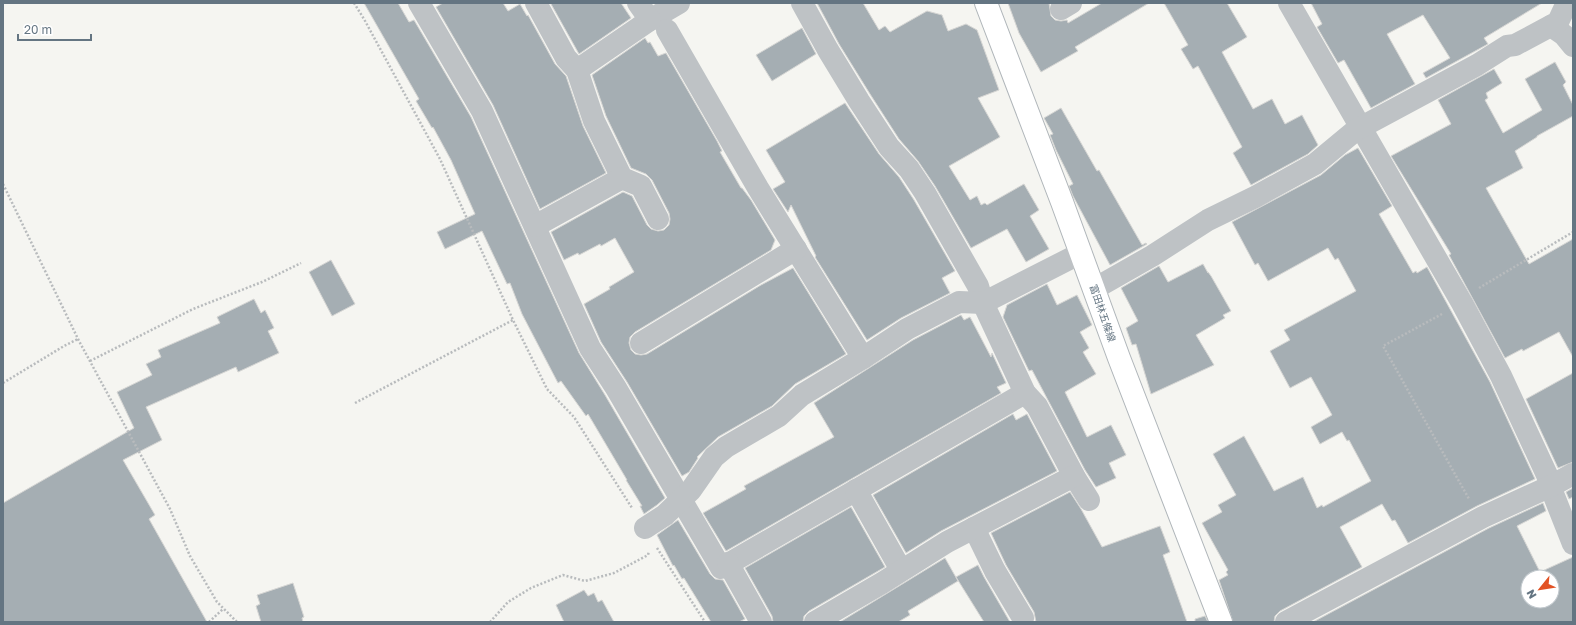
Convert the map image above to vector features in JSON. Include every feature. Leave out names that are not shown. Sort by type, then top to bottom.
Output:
[{"type":"main road","name":"富田林五條線","points":[[986,3],[1081,252],[1119,358],[1221,622]]},
{"type":"street","points":[[419,3],[482,111],[590,348],[616,388],[721,568],[1025,393]]},
{"type":"street","points":[[536,3],[566,58],[577,70],[594,121],[622,178],[641,186],[658,219]]},
{"type":"street","points":[[577,70],[652,18],[679,3]]},
{"type":"street","points":[[802,3],[828,50],[889,147],[908,169],[925,193],[978,286],[983,303],[1025,393],[1037,406],[1074,476],[1089,500]]},
{"type":"street","points":[[1289,3],[1461,301],[1501,376],[1547,475],[1573,544]]},
{"type":"street","points":[[1094,288],[1152,256],[1208,220],[1255,197],[1315,164],[1337,144],[1360,127],[1477,65],[1507,46],[1515,44],[1558,22],[1567,4]]},
{"type":"street","points":[[652,18],[863,358]]},
{"type":"street","points":[[1551,26],[1564,35],[1573,46]]},
{"type":"street","points":[[535,226],[622,178]]},
{"type":"street","points":[[641,343],[796,249]]},
{"type":"street","points":[[649,534],[665,515],[691,490],[714,457],[726,447],[779,416],[802,394],[863,358],[907,328],[960,302],[983,303],[1081,252]]},
{"type":"street","points":[[1286,622],[1480,519],[1551,486],[1573,474]]},
{"type":"street","points":[[815,622],[948,542],[1074,476]]},
{"type":"street","points":[[856,490],[901,570]]},
{"type":"street","points":[[974,528],[995,571],[1022,618]]},
{"type":"street","points":[[728,563],[761,622]]},
{"type":"path","points":[[354,3],[440,159],[513,320],[547,389],[574,417],[705,622]]},
{"type":"path","points":[[3,184],[78,339],[170,510],[190,556],[217,602],[237,622]]},
{"type":"path","points":[[1480,519],[1383,346],[1461,301],[1573,232]]},
{"type":"path","points":[[90,361],[193,308],[262,282],[301,263]]},
{"type":"path","points":[[355,403],[513,320]]},
{"type":"path","points":[[3,383],[78,339]]},
{"type":"path","points":[[490,622],[508,602],[530,588],[563,575],[585,581],[614,573],[648,555],[649,534]]},
{"type":"path","points":[[209,622],[223,609]]},
{"type":"building","points":[[364,3],[398,3],[409,22],[414,20],[471,117],[579,353],[665,498],[644,514],[640,506],[642,506],[588,414],[586,416],[561,381],[558,383],[522,314],[510,283],[507,284],[482,231],[445,249],[437,232],[475,214],[451,160],[433,127],[432,128],[416,101],[419,99]]},
{"type":"building","points":[[443,3],[503,3],[508,11],[520,4],[527,16],[528,15],[555,64],[566,76],[583,126],[606,173],[540,209],[493,105],[436,7]]},
{"type":"building","points":[[621,3],[631,18],[579,54],[551,4]]},
{"type":"building","points":[[817,3],[863,3],[879,30],[885,26],[890,32],[927,11],[942,15],[948,31],[966,24],[977,30],[999,90],[978,98],[1000,137],[949,166],[970,200],[977,196],[981,205],[985,203],[987,205],[1024,184],[1039,210],[1030,216],[1049,249],[1026,262],[1007,229],[971,248],[935,186],[918,161],[899,139],[870,94],[839,44]]},
{"type":"building","points":[[1008,3],[1049,3],[1051,16],[1055,20],[1067,20],[1068,23],[1102,3],[1149,3],[1075,47],[1078,51],[1041,72],[1019,33]]},
{"type":"building","points":[[1164,3],[1227,3],[1247,37],[1222,52],[1253,109],[1272,99],[1285,124],[1302,115],[1318,145],[1308,154],[1251,185],[1233,153],[1242,147],[1198,66],[1193,69],[1181,49],[1188,45]]},
{"type":"building","points":[[1311,3],[1542,3],[1484,38],[1488,44],[1426,78],[1423,73],[1450,58],[1423,15],[1387,34],[1415,84],[1371,108],[1344,60],[1338,63],[1317,27],[1322,24]]},
{"type":"building","points":[[802,28],[816,54],[772,81],[756,55]]},
{"type":"building","points":[[645,38],[648,43],[650,42],[658,56],[666,53],[717,141],[722,151],[720,152],[741,188],[751,200],[775,240],[771,250],[635,332],[630,337],[629,343],[631,350],[635,354],[647,354],[761,285],[793,268],[846,354],[795,384],[772,406],[718,437],[697,457],[698,458],[689,472],[682,476],[627,382],[601,342],[584,304],[610,289],[609,287],[634,272],[615,238],[601,246],[600,244],[579,255],[578,253],[564,260],[551,232],[623,192],[632,196],[647,225],[651,229],[658,231],[664,230],[669,225],[669,213],[652,180],[646,174],[631,168],[606,116],[592,75]]},
{"type":"building","points":[[1555,62],[1566,82],[1563,85],[1573,105],[1573,116],[1537,136],[1515,151],[1523,168],[1486,188],[1529,264],[1573,239],[1573,357],[1559,332],[1523,351],[1522,349],[1505,358],[1449,255],[1451,254],[1391,156],[1451,124],[1438,100],[1494,69],[1502,83],[1486,93],[1488,98],[1485,100],[1503,133],[1542,110],[1525,79]]},
{"type":"building","points":[[845,103],[879,154],[899,177],[955,271],[942,278],[950,293],[901,318],[867,340],[815,257],[816,256],[791,205],[788,212],[773,189],[785,182],[766,150]]},
{"type":"building","points":[[1061,108],[1142,245],[1147,244],[1110,265],[1073,196],[1069,186],[1073,184],[1056,150],[1050,135],[1053,134],[1044,118]]},
{"type":"building","points":[[1358,148],[1392,206],[1379,214],[1413,273],[1416,271],[1417,273],[1427,267],[1490,382],[1535,479],[1477,506],[1408,543],[1395,520],[1392,521],[1382,504],[1340,527],[1362,567],[1280,611],[1275,616],[1274,622],[1233,622],[1219,580],[1228,575],[1226,572],[1228,570],[1202,523],[1222,512],[1218,505],[1236,495],[1213,454],[1244,436],[1274,491],[1303,477],[1317,508],[1322,505],[1323,507],[1371,481],[1349,440],[1347,441],[1342,432],[1320,444],[1311,427],[1332,415],[1311,377],[1290,388],[1270,351],[1290,340],[1284,330],[1356,291],[1338,258],[1335,260],[1328,248],[1268,281],[1258,263],[1255,265],[1232,222],[1321,175],[1345,155]]},
{"type":"building","points":[[331,260],[355,304],[332,316],[309,272]]},
{"type":"building","points":[[1203,264],[1231,311],[1223,315],[1225,318],[1196,335],[1214,365],[1151,394],[1136,344],[1132,345],[1126,328],[1138,321],[1121,288],[1159,266],[1168,282]]},
{"type":"building","points":[[1047,284],[1057,305],[1077,295],[1092,325],[1080,332],[1089,348],[1083,352],[1096,374],[1065,392],[1087,437],[1111,425],[1126,455],[1109,463],[1116,478],[1096,487],[1085,470],[1032,370],[1029,371],[1003,317],[1007,305]]},
{"type":"building","points":[[254,299],[261,313],[265,310],[274,328],[268,331],[279,353],[238,372],[236,367],[146,407],[162,440],[123,460],[155,515],[149,519],[207,622],[3,622],[3,503],[134,428],[117,392],[152,375],[146,364],[161,357],[158,350],[220,323],[217,317]]},
{"type":"building","points":[[961,315],[964,320],[970,317],[991,357],[992,353],[1006,383],[997,387],[1001,393],[726,551],[703,513],[746,489],[744,486],[834,437],[814,403],[913,340]]},
{"type":"building","points":[[1573,373],[1573,462],[1558,468],[1526,399]]},
{"type":"building","points":[[1013,414],[1016,420],[1027,414],[1057,471],[941,531],[906,553],[873,495]]},
{"type":"building","points":[[1573,488],[1573,497],[1569,499],[1566,492]]},
{"type":"building","points":[[1070,492],[1102,547],[1160,526],[1170,552],[1163,555],[1187,622],[1036,622],[1034,612],[1006,565],[991,533]]},
{"type":"building","points":[[1543,503],[1546,511],[1517,526],[1538,569],[1520,569],[1520,609],[1560,609],[1560,569],[1547,569],[1573,557],[1573,622],[1313,622],[1489,528]]},
{"type":"building","points":[[851,507],[885,567],[809,611],[804,616],[803,622],[773,622],[772,616],[745,568]]},
{"type":"building","points":[[678,520],[710,574],[715,579],[723,580],[745,619],[739,622],[711,622],[684,578],[682,579],[674,565],[673,566],[657,535]]},
{"type":"building","points":[[945,558],[958,581],[908,611],[910,615],[898,622],[840,622]]},
{"type":"building","points":[[978,565],[1010,622],[984,622],[956,577]]},
{"type":"building","points":[[293,583],[304,617],[302,618],[303,622],[261,622],[256,606],[260,604],[257,595]]},
{"type":"building","points":[[584,590],[588,596],[594,593],[598,602],[602,600],[614,622],[564,622],[556,605]]},
{"type":"building","points":[[1205,616],[1208,622],[1195,622],[1195,619]]}]
